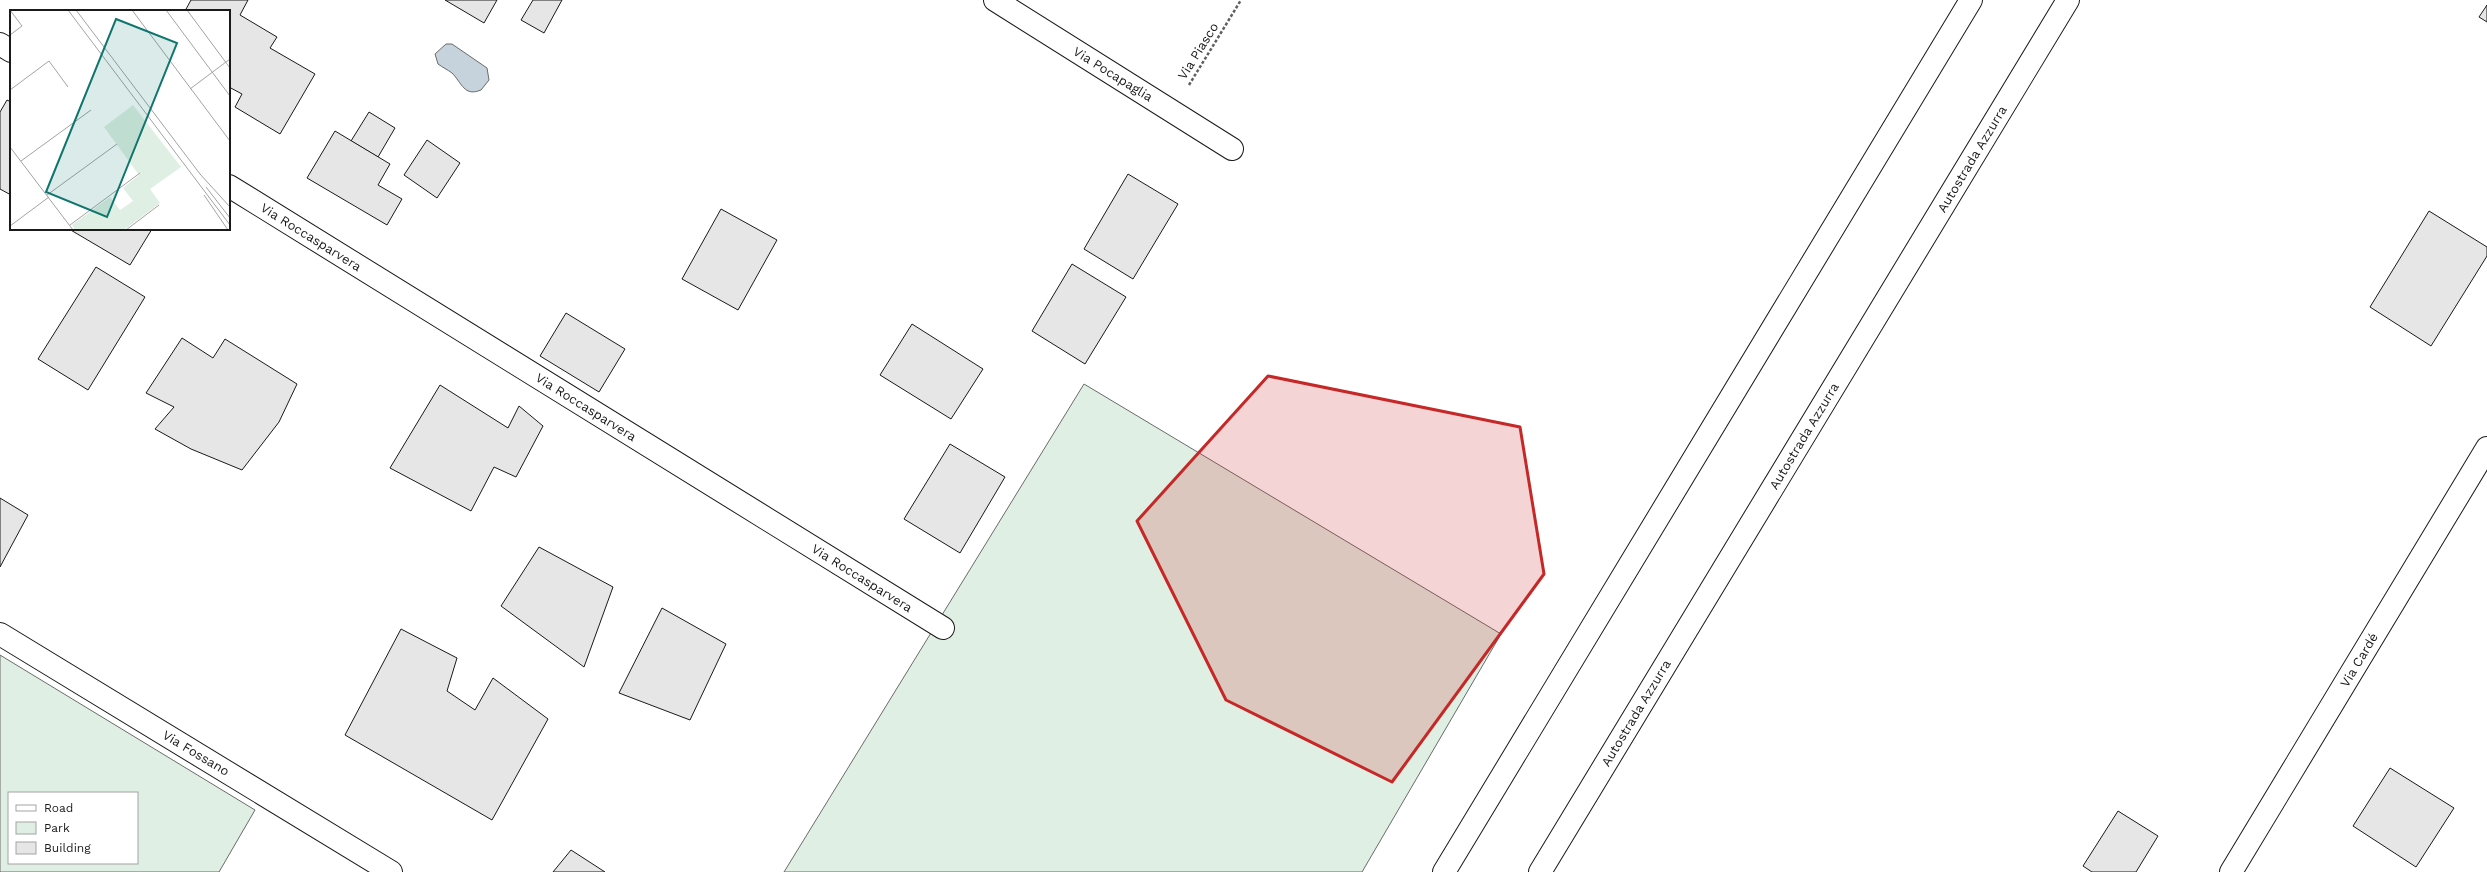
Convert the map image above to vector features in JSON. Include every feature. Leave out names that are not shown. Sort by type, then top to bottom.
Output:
[{"type":"main road","name":"Via Pocapaglia","points":[[995,0],[1232,149]]},
{"type":"main road","points":[[1444,872],[1971,0]]},
{"type":"main road","name":"Autostrada Azzurra","points":[[1540,872],[2068,0]]},
{"type":"main road","points":[[0,44],[10,50]]},
{"type":"main road","name":"Via Roccasparvera","points":[[230,187],[943,628]]},
{"type":"main road","name":"Via Cardé","points":[[2231,872],[2487,448]]},
{"type":"main road","name":"Via Fossano","points":[[0,634],[391,872]]},
{"type":"path","name":"Via Piasco","points":[[1172,112],[1241,0]]},
{"type":"highlighted area","points":[[1268,376],[1520,427],[1544,574],[1392,782],[1226,700],[1137,521]]},
{"type":"green space","points":[[1084,384],[1501,634],[1362,872],[784,872]]},
{"type":"green space","points":[[0,655],[255,810],[219,872],[0,872]]},
{"type":"shaded area","points":[[446,44],[452,44],[487,68],[489,80],[481,90],[471,92],[467,90],[452,73],[438,64],[435,54]]},
{"type":"building","points":[[191,0],[248,0],[240,15],[277,37],[270,48],[315,74],[280,134],[235,107],[242,94],[230,88],[230,10],[186,10]]},
{"type":"building","points":[[445,0],[497,0],[484,23]]},
{"type":"building","points":[[533,0],[562,0],[544,33],[521,20]]},
{"type":"building","points":[[2487,5],[2487,22],[2479,17]]},
{"type":"building","points":[[7,100],[10,102],[10,194],[0,189],[0,112]]},
{"type":"building","points":[[369,112],[395,128],[378,157],[351,141]]},
{"type":"building","points":[[335,131],[390,164],[378,185],[402,199],[387,225],[307,178]]},
{"type":"building","points":[[427,140],[460,163],[437,198],[404,175]]},
{"type":"building","points":[[1128,174],[1178,204],[1133,279],[1084,249]]},
{"type":"building","points":[[721,209],[777,240],[738,310],[682,279]]},
{"type":"building","points":[[2429,211],[2487,247],[2487,256],[2431,346],[2370,307]]},
{"type":"building","points":[[71,230],[151,230],[130,265]]},
{"type":"building","points":[[1072,264],[1126,297],[1085,364],[1032,331]]},
{"type":"building","points":[[96,267],[145,297],[88,390],[38,359]]},
{"type":"building","points":[[566,313],[625,349],[599,392],[540,356]]},
{"type":"building","points":[[912,324],[983,369],[951,419],[880,375]]},
{"type":"building","points":[[182,338],[213,358],[225,339],[297,384],[279,422],[242,470],[191,449],[155,429],[174,407],[146,393]]},
{"type":"building","points":[[440,385],[508,428],[519,406],[543,426],[516,477],[494,467],[471,511],[390,468]]},
{"type":"building","points":[[950,444],[1005,477],[960,553],[904,519]]},
{"type":"building","points":[[0,498],[28,515],[0,567]]},
{"type":"building","points":[[539,547],[613,587],[584,667],[501,606]]},
{"type":"building","points":[[662,608],[726,644],[690,720],[619,693]]},
{"type":"building","points":[[401,629],[457,658],[447,691],[475,710],[493,678],[548,719],[492,820],[345,735]]},
{"type":"building","points":[[2390,768],[2454,808],[2416,867],[2353,826]]},
{"type":"building","points":[[2118,811],[2158,836],[2136,872],[2092,872],[2083,866]]},
{"type":"building","points":[[571,850],[605,872],[553,872]]}]
